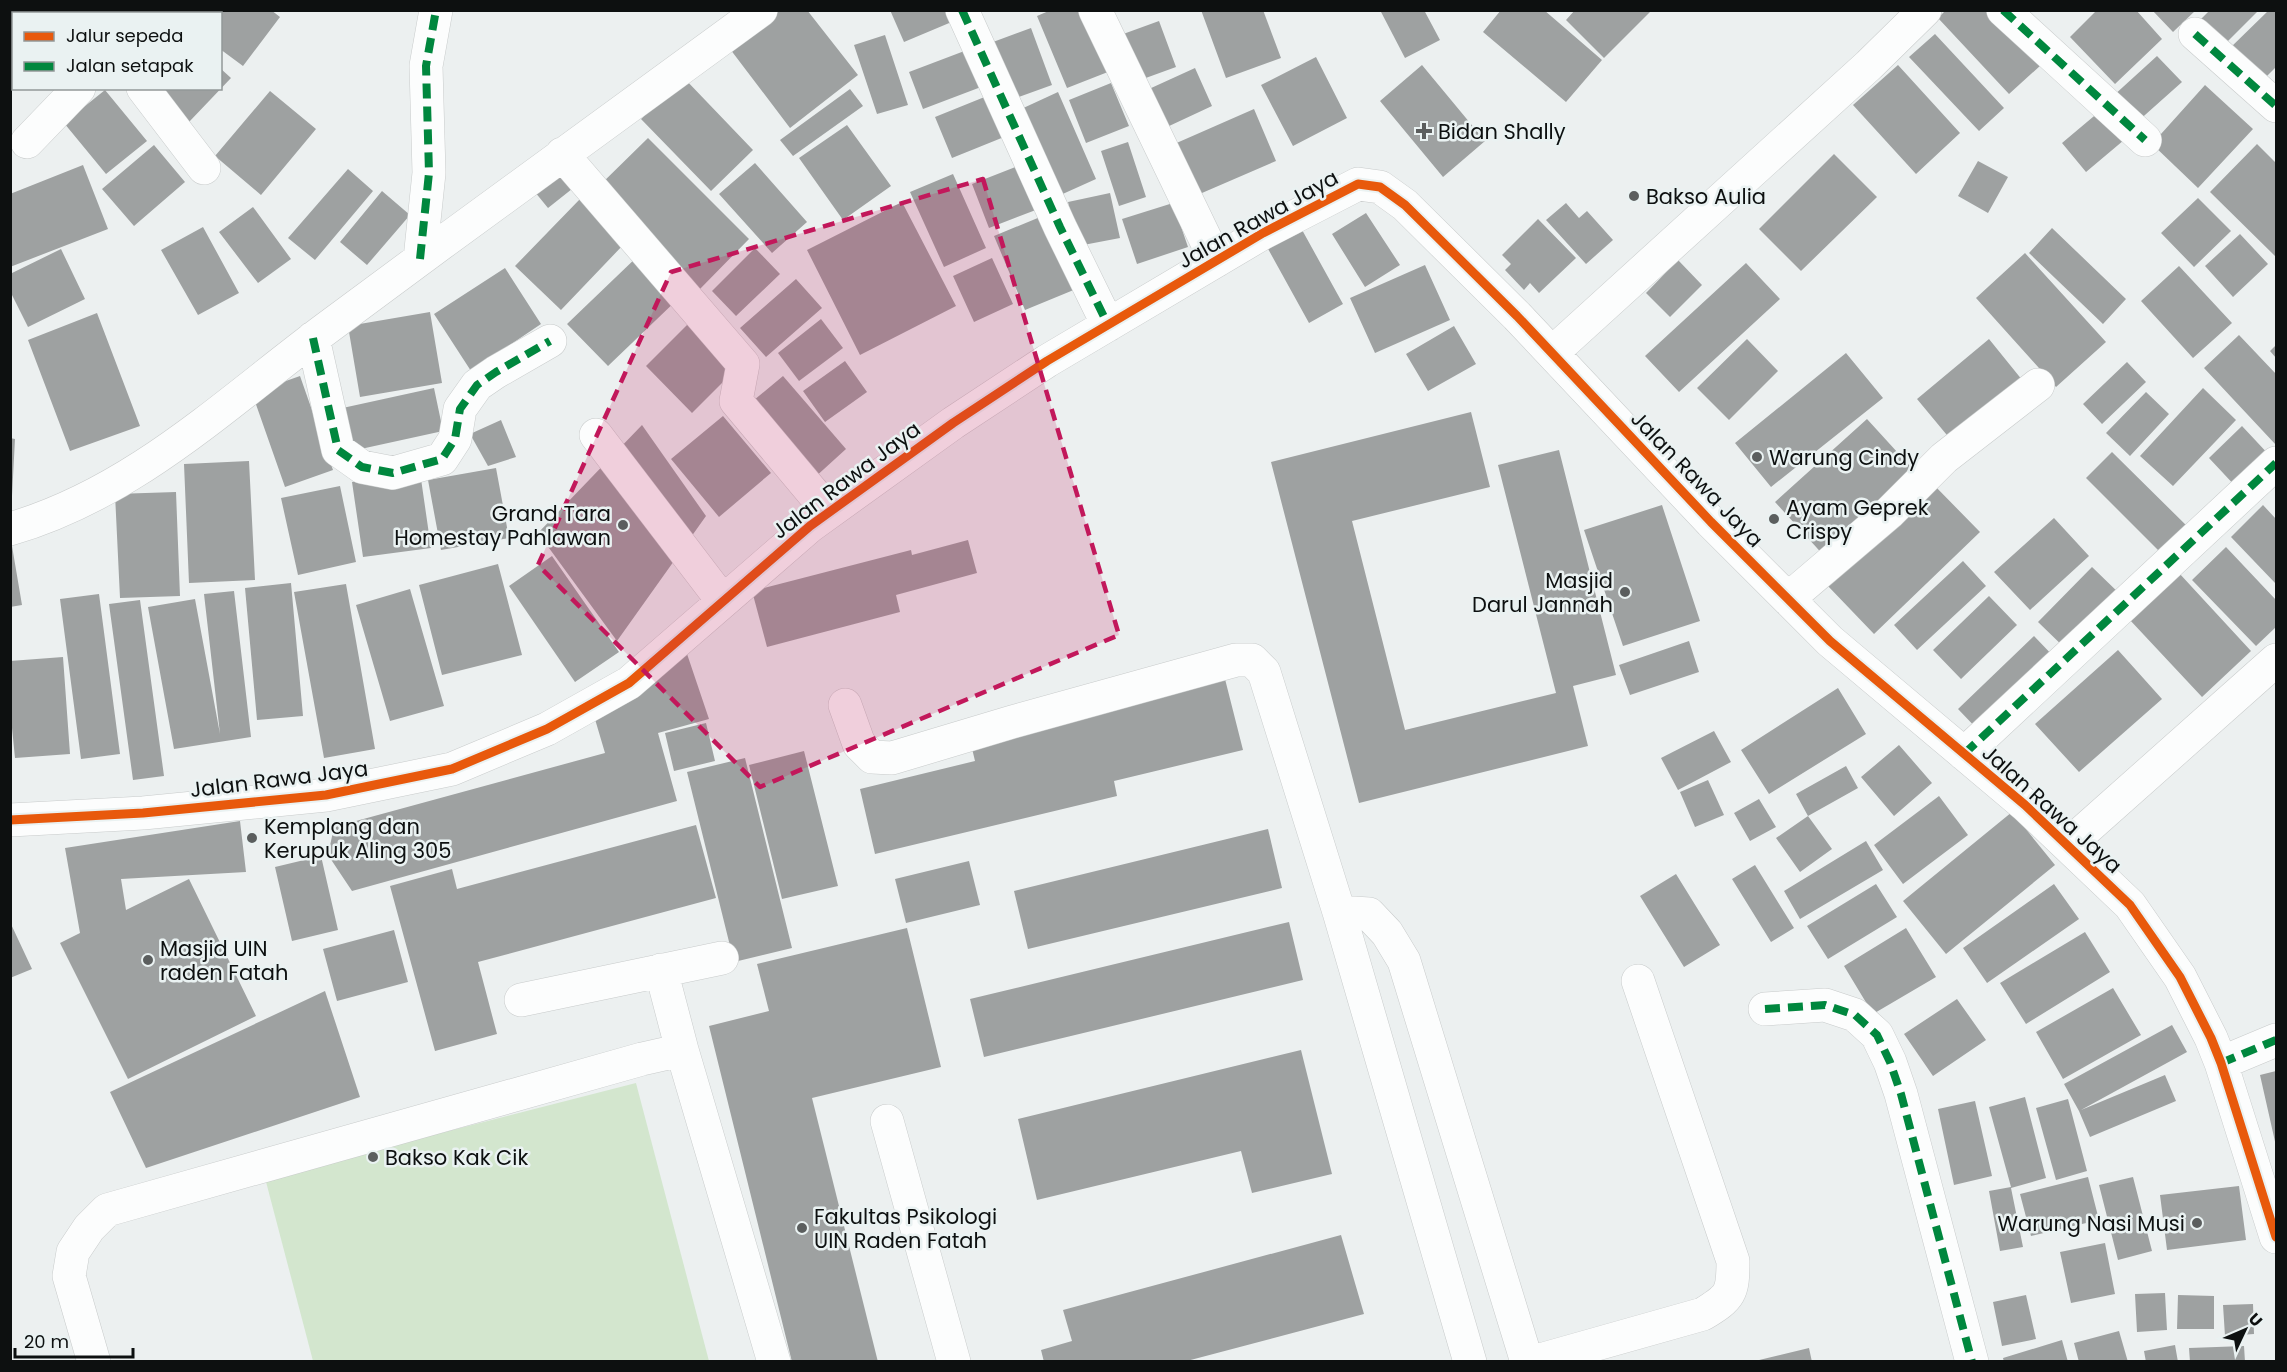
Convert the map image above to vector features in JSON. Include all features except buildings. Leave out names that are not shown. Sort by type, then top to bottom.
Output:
[{"type":"street","points":[[420,259],[429,173],[426,66],[436,10]]},
{"type":"street","points":[[10,529],[62,511],[100,493],[173,447],[313,338],[762,10]]},
{"type":"street","points":[[962,10],[1060,227],[1108,325]]},
{"type":"street","points":[[1095,10],[1216,261]]},
{"type":"street","points":[[1552,353],[1869,65],[1925,10]]},
{"type":"street","points":[[2003,10],[2145,140]]},
{"type":"street","points":[[2196,34],[2277,106]]},
{"type":"street","points":[[27,142],[77,90]]},
{"type":"street","points":[[145,90],[204,168]]},
{"type":"street","points":[[562,154],[744,364],[735,400],[829,512]]},
{"type":"street","name":"Jalan Rawa Jaya","points":[[10,820],[143,813],[326,795],[452,769],[547,729],[628,683],[722,600],[829,512],[953,423],[1047,361],[1263,233],[1358,184],[1380,187],[1405,205],[1552,353],[1711,522],[1830,641],[2025,805],[2130,905],[2180,977],[2211,1038],[2277,1237]]},
{"type":"street","points":[[313,338],[338,450],[362,466],[393,473],[442,459],[455,439],[460,408],[477,385],[550,340]]},
{"type":"street","points":[[1788,599],[1889,513],[1944,458],[2038,385]]},
{"type":"street","points":[[596,435],[722,600]]},
{"type":"street","points":[[1964,754],[2277,463]]},
{"type":"street","points":[[845,705],[859,744],[872,757],[892,758],[1236,660],[1252,660],[1264,672],[1339,912],[1470,1362]]},
{"type":"street","points":[[2068,845],[2277,660]]},
{"type":"street","points":[[1339,912],[1369,914],[1388,933],[1404,961],[1527,1362]]},
{"type":"street","points":[[520,1000],[722,958]]},
{"type":"street","points":[[661,970],[682,1050],[774,1362]]},
{"type":"street","points":[[1533,1362],[1703,1314],[1724,1302],[1733,1286],[1733,1261],[1638,981]]},
{"type":"street","points":[[1765,1009],[1825,1005],[1855,1015],[1877,1035],[1890,1062],[1901,1094],[1972,1362]]},
{"type":"street","points":[[2221,1063],[2277,1040]]},
{"type":"street","points":[[94,1362],[69,1276],[73,1252],[89,1228],[108,1210],[682,1050]]},
{"type":"street","points":[[887,1121],[954,1362]]},
{"type":"highlighted area","points":[[983,179],[1119,635],[760,787],[538,565],[671,272]]},
{"type":"green space","points":[[636,1083],[709,1361],[313,1361],[265,1178]]},
{"type":"marked path","points":[[420,259],[429,173],[426,66],[436,10]]},
{"type":"marked path","points":[[962,10],[1060,227],[1108,325]]},
{"type":"marked path","points":[[2003,10],[2145,140]]},
{"type":"marked path","points":[[2195,34],[2276,106]]},
{"type":"marked path","points":[[313,338],[338,450],[362,467],[393,473],[442,459],[455,439],[460,409],[477,385],[550,341]]},
{"type":"marked path","points":[[1964,754],[2276,463]]},
{"type":"marked path","points":[[1765,1009],[1825,1005],[1855,1015],[1877,1035],[1890,1062],[1901,1094],[1972,1362]]},
{"type":"marked path","points":[[2221,1063],[2276,1040]]},
{"type":"cycle path","points":[[10,820],[143,813],[326,795],[452,769],[547,729],[629,683],[810,526],[953,423],[1047,361],[1263,233],[1358,184],[1380,187],[1405,205],[1517,316],[1711,522],[1830,641],[2025,805],[2130,905],[2180,977],[2211,1038],[2276,1237]]},
{"type":"place","name":"Bidan Shally","points":[[1424,131]]},
{"type":"place","name":"Bakso Aulia","points":[[1634,196]]},
{"type":"place","name":"Warung Cindy","points":[[1757,457]]},
{"type":"place","name":"Ayam Geprek Crispy","points":[[1774,519]]},
{"type":"place","name":"Grand Tara Homestay Pahlawan","points":[[623,525]]},
{"type":"place","name":"Masjid Darul Jannah","points":[[1625,592]]},
{"type":"place","name":"Kemplang dan Kerupuk Aling 305","points":[[252,838]]},
{"type":"place","name":"Masjid UIN raden Fatah","points":[[148,960]]},
{"type":"place","name":"Bakso Kak Cik","points":[[373,1157]]},
{"type":"place","name":"Warung Nasi Musi","points":[[2197,1223]]},
{"type":"place","name":"Fakultas Psikologi UIN Raden Fatah","points":[[802,1228]]}]
